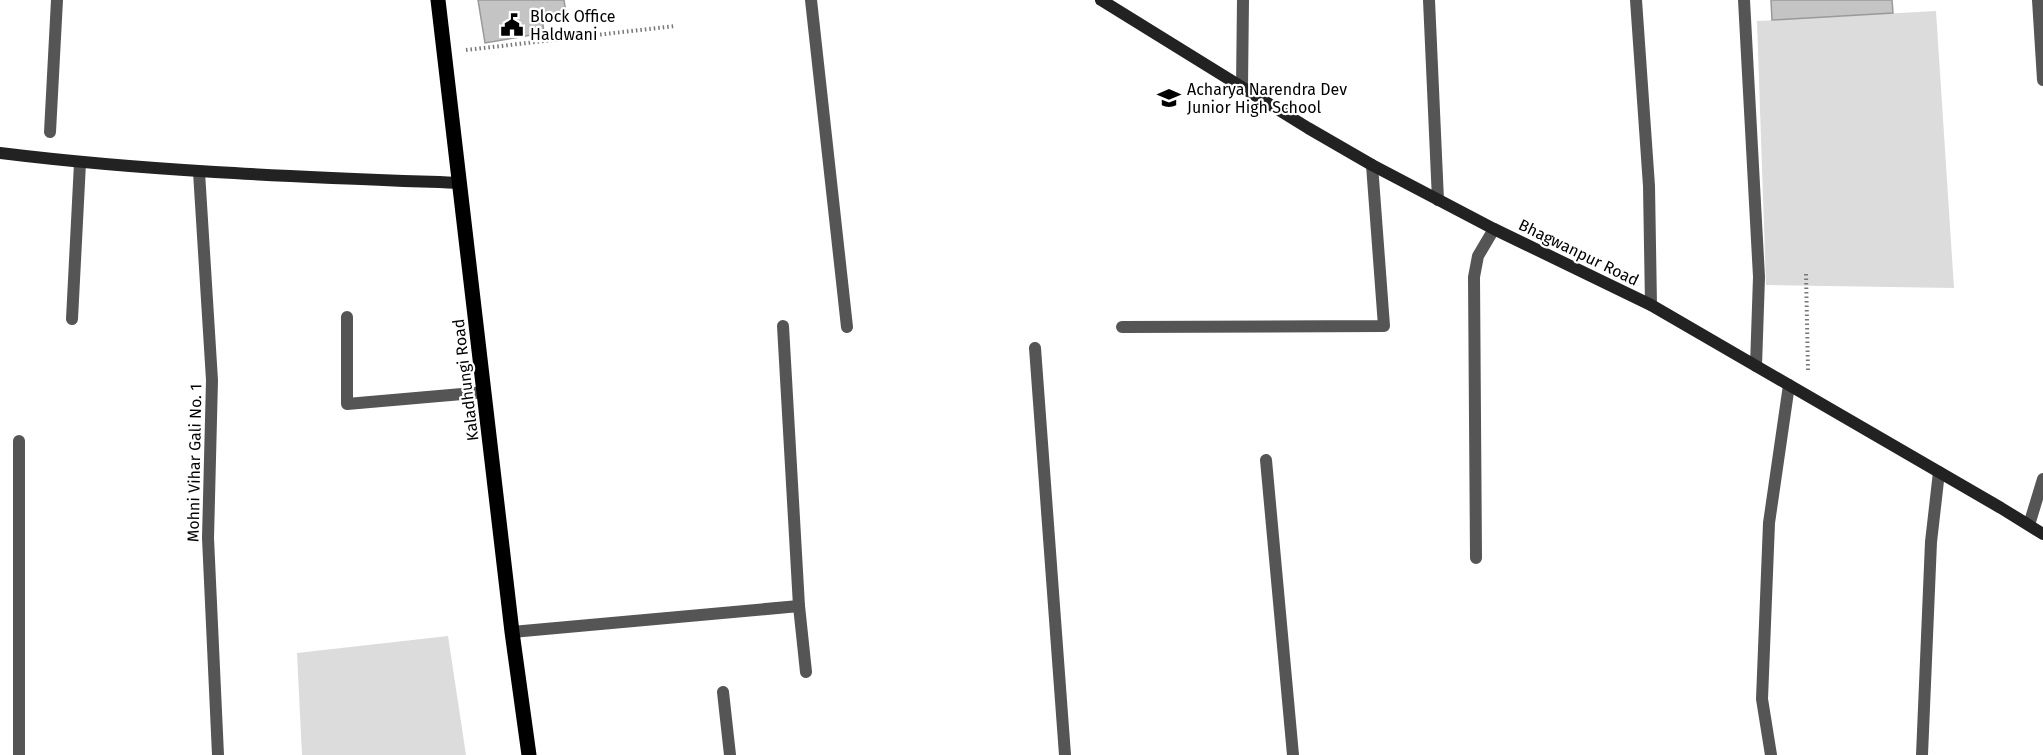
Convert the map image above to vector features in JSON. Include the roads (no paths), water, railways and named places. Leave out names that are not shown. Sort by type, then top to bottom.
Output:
[{"type":"main road","name":"Kaladhungi Road","points":[[438,0],[512,632],[529,755]]},
{"type":"street","points":[[50,132],[57,0]]},
{"type":"street","points":[[811,0],[848,327]]},
{"type":"street","name":"Bhagwanpur Road","points":[[1101,0],[1372,165],[1494,229],[1650,305],[2043,534]]},
{"type":"street","points":[[1242,86],[1243,0]]},
{"type":"street","points":[[1429,0],[1438,200]]},
{"type":"street","points":[[1636,0],[1648,186],[1650,305]]},
{"type":"street","points":[[1744,0],[1759,277],[1756,366]]},
{"type":"street","points":[[2038,0],[2043,80]]},
{"type":"street","points":[[0,153],[80,163],[199,172],[460,183]]},
{"type":"street","points":[[72,319],[80,163]]},
{"type":"street","points":[[1122,327],[1384,326],[1372,165]]},
{"type":"street","name":"Mohni Vihar Gali No. 1","points":[[199,172],[212,380],[208,538],[218,755]]},
{"type":"street","points":[[1476,558],[1474,278],[1478,256],[1494,229]]},
{"type":"street","points":[[347,317],[347,404],[485,392]]},
{"type":"street","points":[[783,326],[799,606],[806,672]]},
{"type":"street","points":[[1035,348],[1065,755]]},
{"type":"street","points":[[1771,755],[1762,699],[1769,523],[1789,385]]},
{"type":"street","points":[[19,441],[19,755]]},
{"type":"street","points":[[1266,460],[1293,755]]},
{"type":"street","points":[[1922,755],[1931,542],[1939,472]]},
{"type":"street","points":[[2029,525],[2043,479]]},
{"type":"street","points":[[512,632],[799,606]]},
{"type":"street","points":[[723,692],[730,755]]},
{"type":"place","name":"Block Office Haldwani","points":[[512,25]]},
{"type":"place","name":"Acharya Narendra Dev Junior High School","points":[[1169,98]]}]
